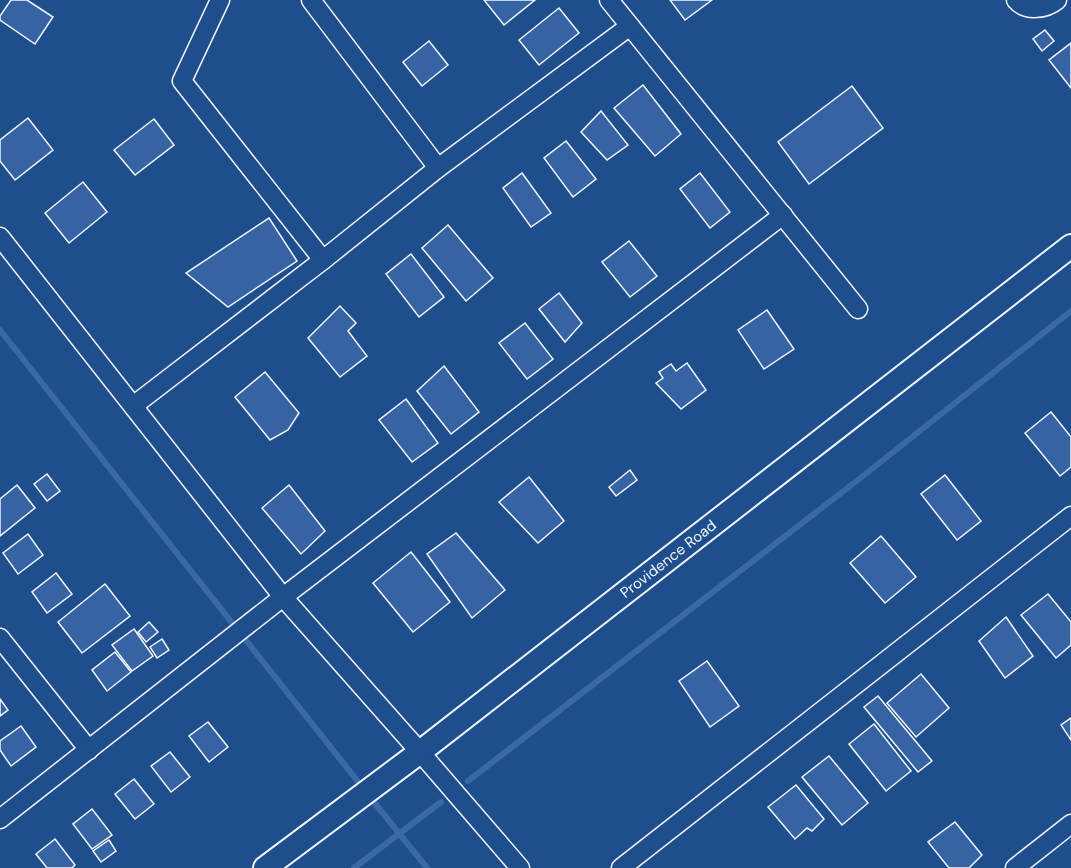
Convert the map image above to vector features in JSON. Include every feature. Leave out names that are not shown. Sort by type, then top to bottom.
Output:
[{"type":"street","points":[[220,0],[182,81],[323,261]]},
{"type":"street","points":[[311,0],[438,168]]},
{"type":"street","points":[[609,0],[858,309]]},
{"type":"street","points":[[1016,0],[1019,4],[1034,8],[1051,5],[1057,0]]},
{"type":"street","points":[[133,406],[323,261],[438,168],[630,26]]},
{"type":"street","points":[[0,819],[283,597],[783,215]]},
{"type":"street","points":[[0,237],[283,597],[520,868]]},
{"type":"street","name":"Providence Road","points":[[266,868],[420,752],[1071,246]]},
{"type":"street","points":[[621,868],[1071,516]]},
{"type":"street","points":[[0,638],[88,750]]},
{"type":"street","points":[[1015,868],[1071,824]]},
{"type":"building","points":[[11,0],[27,0],[53,17],[35,44],[0,20],[0,16]]},
{"type":"building","points":[[484,0],[535,0],[504,25]]},
{"type":"building","points":[[670,0],[712,0],[685,20]]},
{"type":"building","points":[[559,8],[579,33],[539,65],[519,40]]},
{"type":"building","points":[[1045,30],[1054,41],[1042,51],[1033,39]]},
{"type":"building","points":[[429,41],[448,65],[422,86],[403,62]]},
{"type":"building","points":[[1071,43],[1071,88],[1049,60]]},
{"type":"building","points":[[643,85],[681,134],[655,156],[614,108]]},
{"type":"building","points":[[852,86],[883,128],[809,184],[778,142]]},
{"type":"building","points":[[601,111],[628,145],[607,160],[581,132]]},
{"type":"building","points":[[28,118],[53,150],[15,180],[0,161],[0,140]]},
{"type":"building","points":[[154,119],[174,145],[135,175],[114,150]]},
{"type":"building","points":[[566,141],[596,179],[573,197],[544,158]]},
{"type":"building","points":[[522,173],[551,213],[531,227],[503,188]]},
{"type":"building","points":[[700,173],[730,212],[710,228],[680,189]]},
{"type":"building","points":[[83,182],[107,212],[69,243],[45,213]]},
{"type":"building","points":[[269,218],[297,261],[228,307],[186,273]]},
{"type":"building","points":[[448,225],[493,278],[466,301],[422,248]]},
{"type":"building","points":[[629,241],[657,276],[630,297],[602,262]]},
{"type":"building","points":[[411,254],[444,297],[419,317],[386,274]]},
{"type":"building","points":[[559,293],[582,323],[565,342],[539,309]]},
{"type":"building","points":[[340,306],[356,323],[348,331],[367,356],[340,377],[308,338]]},
{"type":"building","points":[[767,310],[794,349],[764,369],[738,330]]},
{"type":"building","points":[[525,323],[553,359],[527,379],[499,343]]},
{"type":"building","points":[[687,363],[706,390],[681,409],[656,383],[663,378],[659,372],[671,364],[676,371]]},
{"type":"building","points":[[444,366],[479,412],[451,434],[417,391]]},
{"type":"building","points":[[265,372],[299,413],[288,430],[270,440],[235,397]]},
{"type":"building","points":[[406,399],[438,443],[412,462],[379,420]]},
{"type":"building","points":[[1051,412],[1071,437],[1071,467],[1060,476],[1025,433]]},
{"type":"building","points":[[630,470],[637,480],[616,496],[609,487]]},
{"type":"building","points":[[47,474],[60,491],[47,501],[34,484]]},
{"type":"building","points":[[945,475],[981,521],[957,540],[921,494]]},
{"type":"building","points":[[529,477],[564,521],[538,543],[499,502]]},
{"type":"building","points":[[17,485],[35,508],[0,536],[0,499]]},
{"type":"building","points":[[289,485],[325,531],[301,554],[262,508]]},
{"type":"building","points":[[456,533],[505,590],[472,618],[427,554]]},
{"type":"building","points":[[28,534],[43,555],[18,574],[3,553]]},
{"type":"building","points":[[881,536],[916,577],[885,603],[850,563]]},
{"type":"building","points":[[411,552],[450,602],[413,632],[373,583]]},
{"type":"building","points":[[56,573],[72,594],[47,613],[32,592]]},
{"type":"building","points":[[105,584],[130,616],[82,653],[58,622]]},
{"type":"building","points":[[1048,594],[1071,622],[1071,645],[1056,658],[1021,615]]},
{"type":"building","points":[[1006,617],[1033,656],[1005,678],[979,641]]},
{"type":"building","points":[[149,622],[158,632],[146,642],[138,632]]},
{"type":"building","points":[[134,629],[153,656],[132,671],[112,645]]},
{"type":"building","points":[[162,639],[169,650],[157,658],[150,647]]},
{"type":"building","points":[[115,652],[131,672],[107,691],[92,670]]},
{"type":"building","points":[[707,661],[739,706],[710,727],[679,681]]},
{"type":"building","points":[[921,674],[949,708],[916,737],[887,703]]},
{"type":"building","points":[[878,696],[932,761],[918,772],[864,707]]},
{"type":"building","points":[[0,699],[8,710],[0,716]]},
{"type":"building","points":[[1071,718],[1071,740],[1061,725]]},
{"type":"building","points":[[208,722],[228,747],[209,762],[189,736]]},
{"type":"building","points":[[874,724],[911,771],[886,791],[849,744]]},
{"type":"building","points":[[21,726],[36,747],[11,766],[0,750],[0,741]]},
{"type":"building","points":[[170,752],[190,777],[171,792],[151,766]]},
{"type":"building","points":[[829,756],[868,803],[842,825],[802,777]]},
{"type":"building","points":[[134,779],[154,804],[135,819],[115,794]]},
{"type":"building","points":[[796,785],[824,819],[812,831],[807,828],[795,839],[768,807]]},
{"type":"building","points":[[92,809],[112,835],[92,849],[73,824]]},
{"type":"building","points":[[955,822],[982,855],[969,868],[949,868],[928,842]]},
{"type":"building","points":[[55,839],[75,865],[72,868],[47,868],[36,854]]},
{"type":"building","points":[[109,840],[116,851],[101,862],[93,851]]},
{"type":"waterway","points":[[468,781],[863,476],[1071,311]]},
{"type":"waterway","points":[[0,330],[363,788]]},
{"type":"waterway","points":[[369,796],[427,868]]},
{"type":"waterway","points":[[354,868],[441,802]]}]
